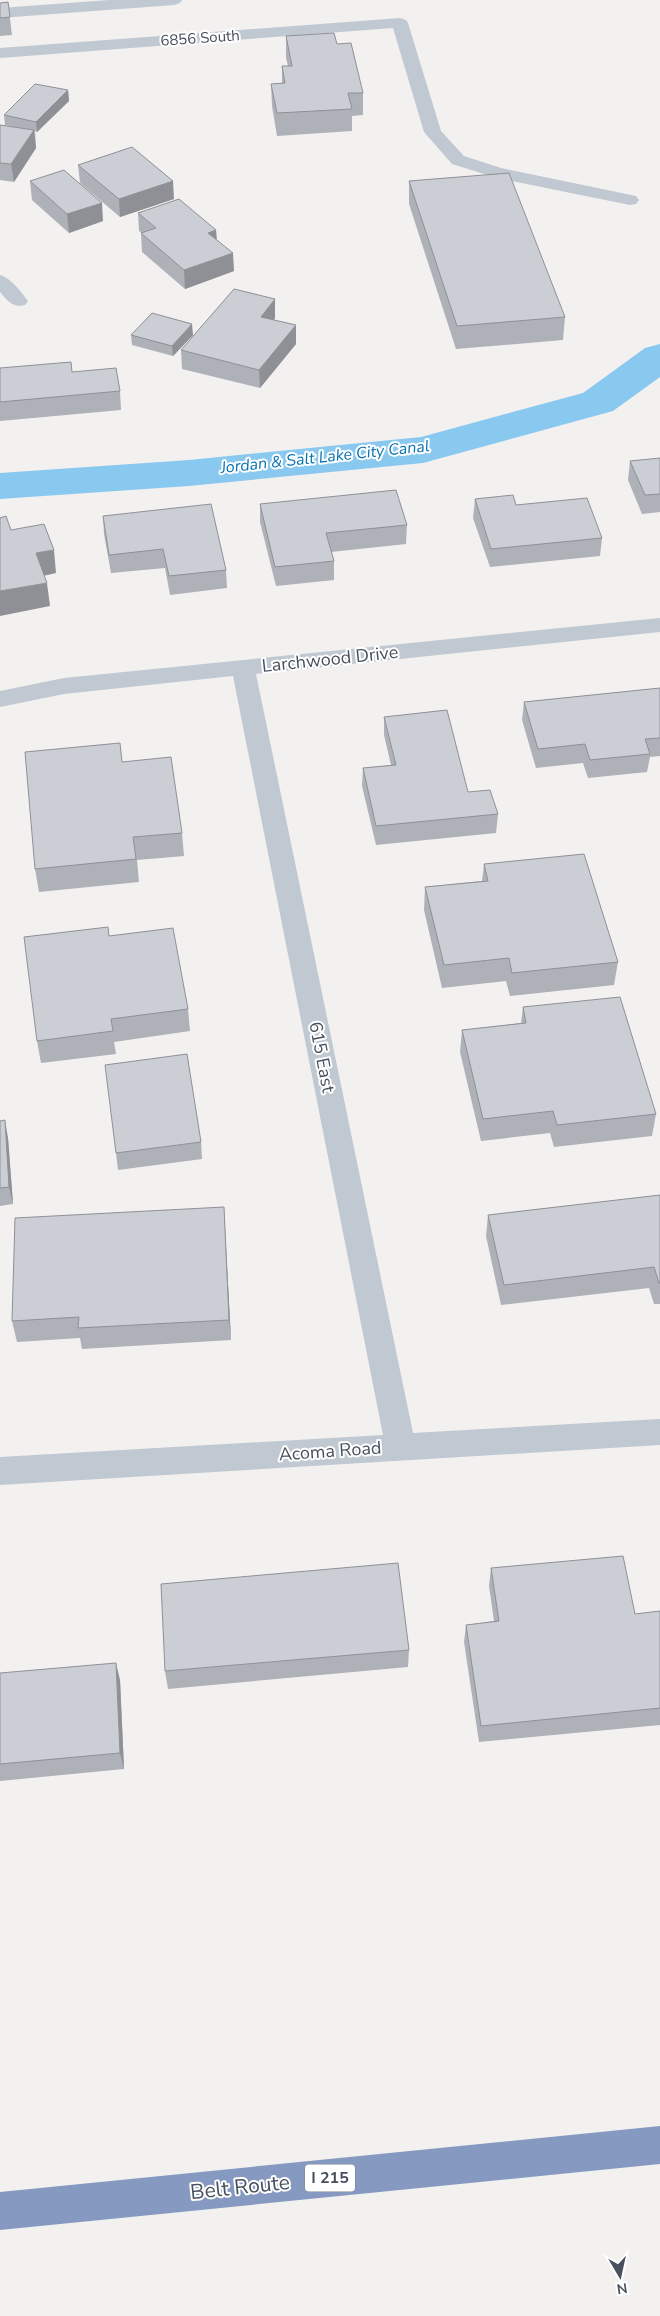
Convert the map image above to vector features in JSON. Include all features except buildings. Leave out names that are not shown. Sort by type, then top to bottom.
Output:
[{"type":"highway","name":"Belt Route","points":[[0,2211],[660,2145]]},
{"type":"street","points":[[0,13],[174,0]]},
{"type":"street","name":"6856 South","points":[[0,53],[400,23],[433,132],[458,160],[497,173],[630,200]]},
{"type":"street","points":[[0,282],[18,300]]},
{"type":"street","name":"Larchwood Drive","points":[[0,699],[64,686],[660,625]]},
{"type":"street","name":"615 East","points":[[243,668],[401,1447]]},
{"type":"street","name":"Acoma Road","points":[[0,1471],[660,1432]]},
{"type":"waterway","name":"Jordan & Salt Lake City Canal","points":[[0,486],[189,473],[423,450],[598,402],[660,357]]}]
